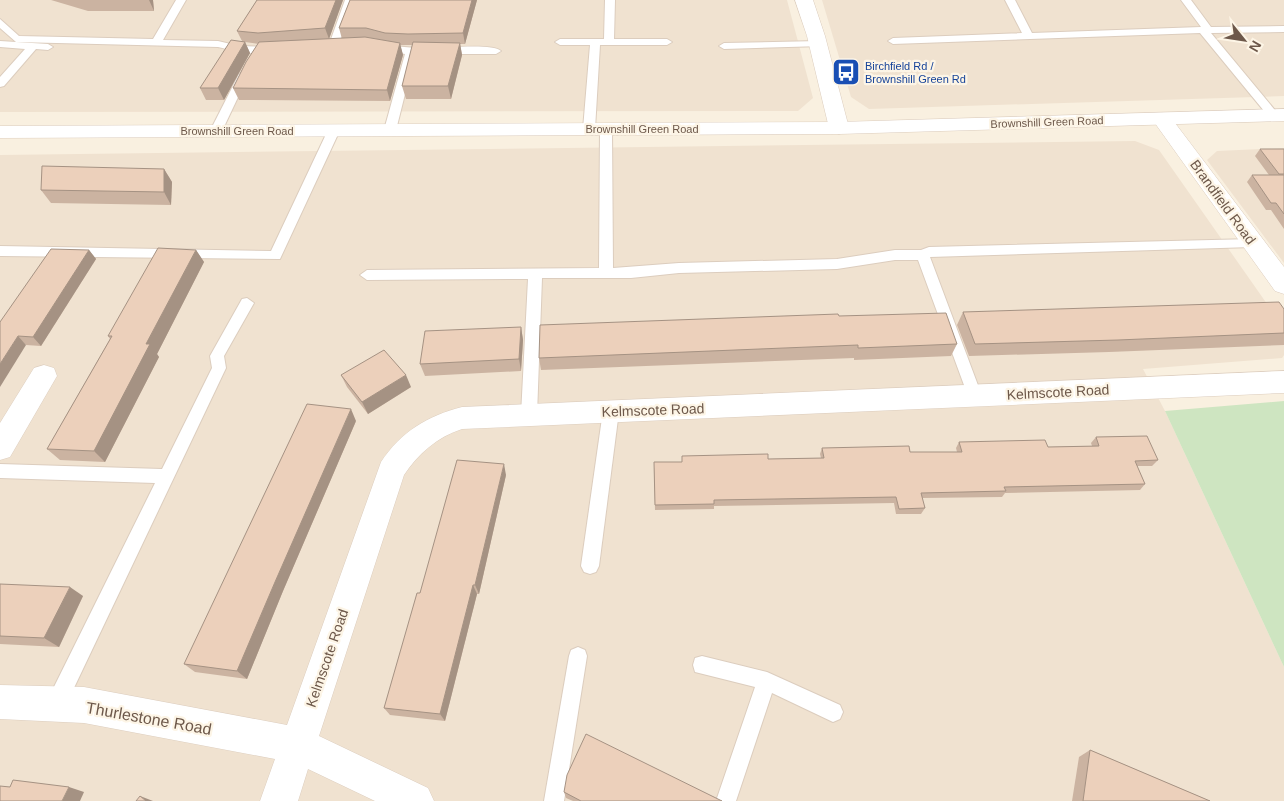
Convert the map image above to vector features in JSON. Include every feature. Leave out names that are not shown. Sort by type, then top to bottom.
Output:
[{"type":"street","points":[[804,0],[819,44],[840,128]]},
{"type":"street","name":"Brownshill Green Road","points":[[0,132],[840,128],[1278,115]]},
{"type":"street","name":"Brandfield Road","points":[[1162,119],[1267,251],[1284,285]]},
{"type":"street","points":[[0,448],[44,376]]},
{"type":"street","name":"Kelmscote Road","points":[[279,801],[391,471],[398,460],[426,432],[448,421],[462,418],[1284,382]]},
{"type":"street","name":"Thurlestone Road","points":[[0,702],[84,705],[298,745],[415,801]]},
{"type":"lane","points":[[155,44],[181,0]]},
{"type":"lane","points":[[313,47],[339,44],[350,0]]},
{"type":"lane","points":[[609,42],[610,0]]},
{"type":"lane","points":[[1010,0],[1029,37]]},
{"type":"lane","points":[[1186,0],[1205,30],[1278,115]]},
{"type":"lane","points":[[0,22],[16,40],[218,44],[240,49],[254,57]]},
{"type":"lane","points":[[893,41],[1284,29]]},
{"type":"lane","points":[[560,42],[667,42]]},
{"type":"lane","points":[[596,42],[598,130],[606,272]]},
{"type":"lane","points":[[0,44],[87,48]]},
{"type":"lane","points":[[369,44],[388,49],[476,49],[496,51]]},
{"type":"lane","points":[[724,46],[819,44]]},
{"type":"lane","points":[[0,84],[33,46]]},
{"type":"lane","points":[[216,131],[254,57],[280,49]]},
{"type":"lane","points":[[390,130],[412,50]]},
{"type":"lane","points":[[0,265],[5,251],[275,256],[334,130]]},
{"type":"lane","points":[[367,275],[535,275],[836,264],[895,255],[923,255],[929,252],[1267,251]]},
{"type":"lane","points":[[923,255],[974,396]]},
{"type":"lane","points":[[529,415],[535,275]]},
{"type":"lane","points":[[56,704],[220,368],[217,356],[246,303]]},
{"type":"lane","points":[[590,566],[611,412]]},
{"type":"lane","points":[[0,471],[167,476]]},
{"type":"lane","points":[[554,801],[578,656]]},
{"type":"lane","points":[[702,665],[767,681],[833,712]]},
{"type":"lane","points":[[726,801],[767,681]]},
{"type":"shaded area","points":[[0,0],[787,0],[813,98],[798,111],[0,112]]},
{"type":"shaded area","points":[[822,0],[1284,0],[1284,96],[869,109],[851,97]]},
{"type":"shaded area","points":[[1135,141],[1159,150],[1284,328],[1284,355],[1282,358],[1143,369],[1165,411],[1284,667],[1284,801],[0,801],[0,155]]},
{"type":"shaded area","points":[[1284,148],[1284,263],[1207,160],[1217,151]]},
{"type":"green space","points":[[1284,401],[1284,667],[1165,411]]},
{"type":"building","points":[[257,0],[336,0],[325,28],[258,33],[237,31]]},
{"type":"building","points":[[350,0],[472,0],[463,33],[408,34],[385,33],[366,28],[339,28]]},
{"type":"building","points":[[365,37],[400,43],[387,90],[233,88],[259,42]]},
{"type":"building","points":[[231,40],[245,42],[218,88],[200,88]]},
{"type":"building","points":[[413,42],[460,43],[448,86],[402,86]]},
{"type":"building","points":[[1260,149],[1284,149],[1284,174],[1279,174]]},
{"type":"building","points":[[42,166],[164,169],[164,192],[41,190]]},
{"type":"building","points":[[1252,175],[1284,175],[1284,214],[1276,203],[1271,203]]},
{"type":"building","points":[[158,248],[196,250],[146,344],[150,344],[94,451],[47,449],[112,336],[108,336]]},
{"type":"building","points":[[51,249],[89,250],[33,337],[18,336],[0,364],[0,322]]},
{"type":"building","points":[[1279,302],[1284,309],[1284,333],[1118,340],[975,344],[963,312]]},
{"type":"building","points":[[946,313],[957,344],[858,348],[858,345],[539,358],[540,325],[838,314],[839,316]]},
{"type":"building","points":[[521,327],[519,359],[420,364],[425,331]]},
{"type":"building","points":[[384,350],[406,375],[362,402],[341,375]]},
{"type":"building","points":[[307,404],[351,409],[237,671],[184,664]]},
{"type":"building","points":[[1147,436],[1158,460],[1135,461],[1145,484],[1004,487],[1006,491],[921,493],[925,508],[899,509],[896,497],[714,500],[714,504],[655,505],[654,462],[682,462],[682,456],[768,454],[768,459],[824,458],[822,448],[909,446],[910,452],[962,452],[959,442],[1045,440],[1048,447],[1099,446],[1096,437]]},
{"type":"building","points":[[457,460],[504,464],[475,585],[473,585],[440,714],[384,708],[417,593],[420,593]]},
{"type":"building","points":[[0,584],[70,587],[44,638],[0,636]]},
{"type":"building","points":[[586,734],[722,801],[581,801],[564,792],[567,775]]},
{"type":"building","points":[[1090,750],[1210,801],[1083,801]]},
{"type":"building","points":[[13,780],[69,787],[62,801],[0,801],[0,786],[10,787]]},
{"type":"building","points":[[140,796],[146,801],[136,801]]},
{"type":"place","name":"Birchfield Rd / Brownshill Green Rd","points":[[846,72]]}]
